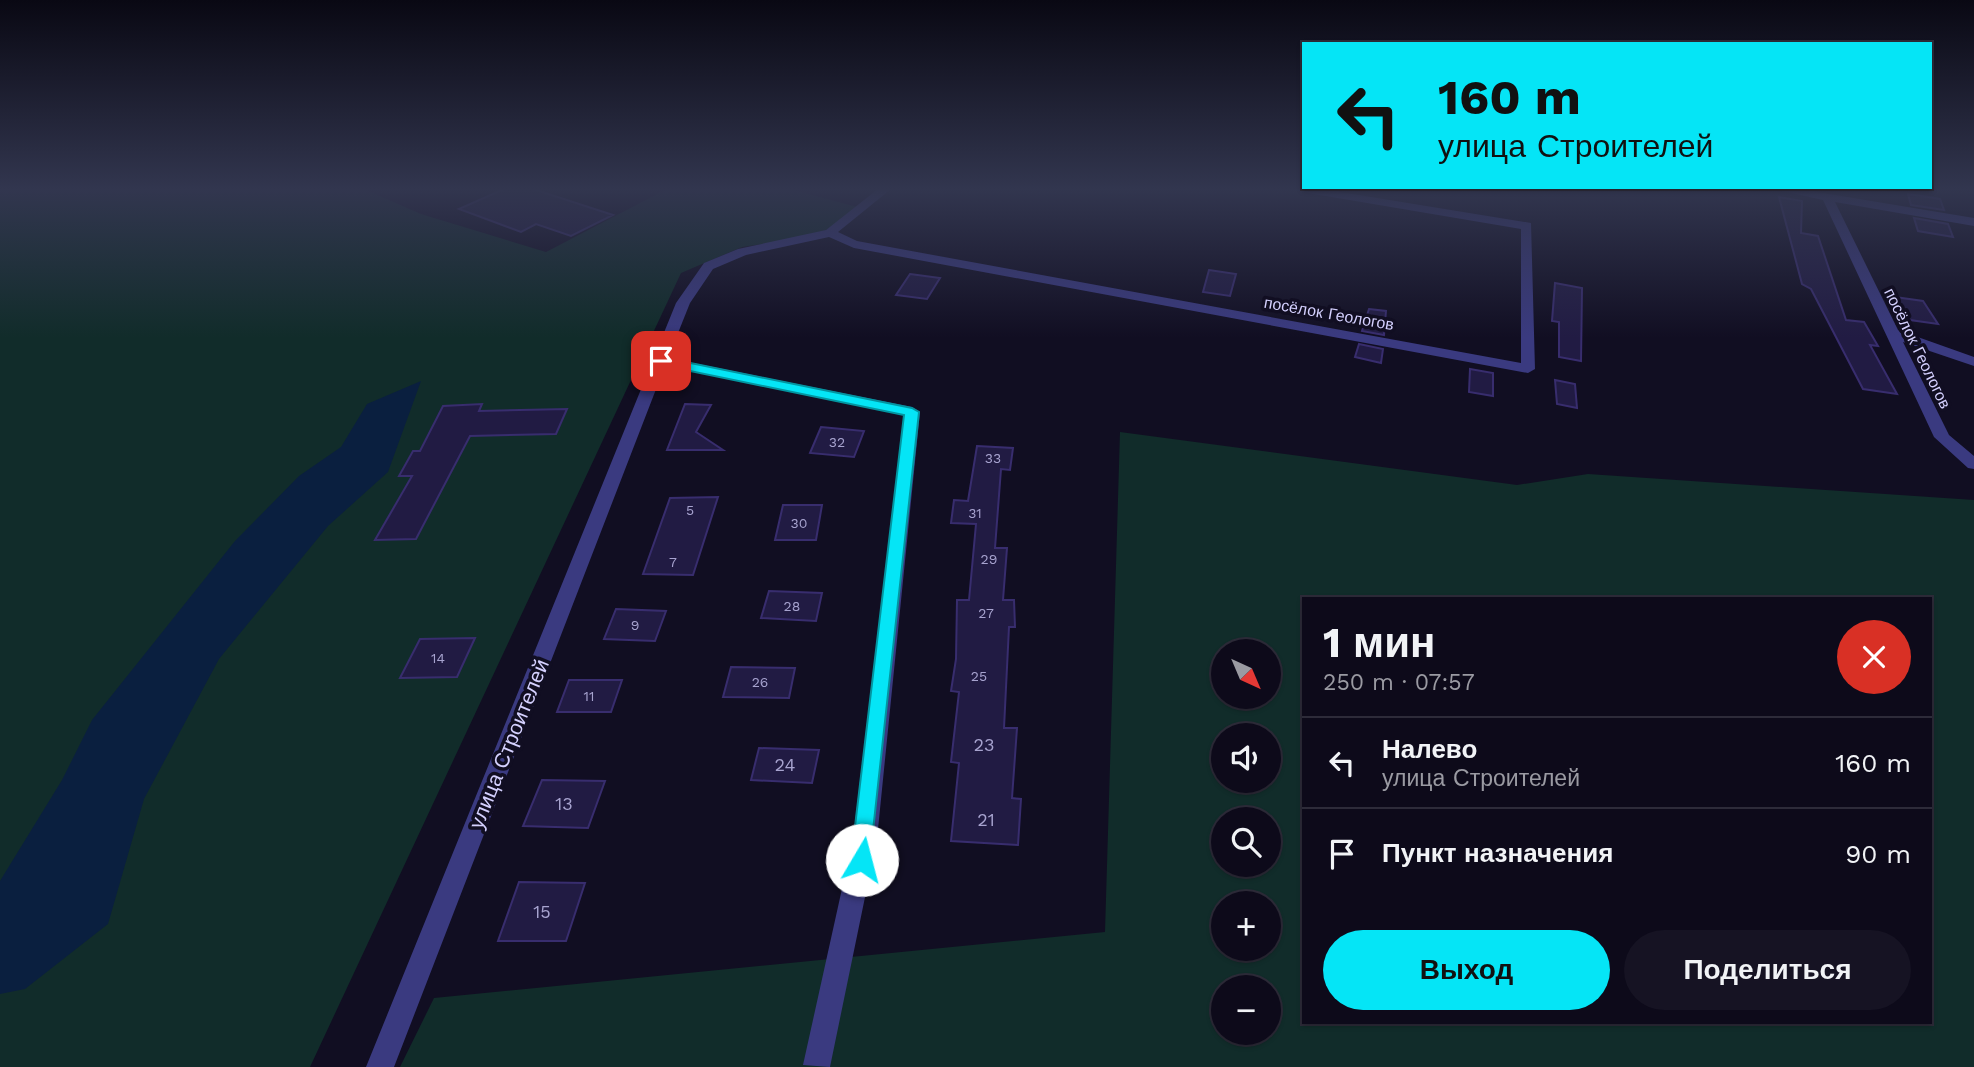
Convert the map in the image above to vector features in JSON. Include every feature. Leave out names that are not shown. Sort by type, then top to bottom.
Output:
[{"type":"street","name":"улица Строителей","points":[[380,1067],[683,303],[708,266],[743,252],[803,239]]},
{"type":"street","name":"посёлок Геологов","points":[[843,239],[854,244],[1528,369],[1527,239]]},
{"type":"street","name":"посёлок Геологов","points":[[1847,239],[1942,437],[1974,464]]},
{"type":"street","points":[[1892,333],[1974,362]]},
{"type":"street","points":[[661,361],[912,412],[865,839],[817,1065]]},
{"type":"green space","points":[[0,239],[503,239],[546,252],[571,239],[797,239],[742,247],[681,273],[310,1067],[0,1067]]},
{"type":"green space","points":[[1120,432],[1517,485],[1588,474],[1974,500],[1974,1067],[400,1067],[434,998],[1105,932]]},
{"type":"water","points":[[421,381],[388,472],[328,526],[219,659],[144,799],[108,924],[25,989],[0,994],[0,881],[62,780],[92,720],[235,541],[299,476],[341,447],[367,404]]},
{"type":"building","points":[[1790,239],[1819,239],[1846,320],[1864,322],[1878,346],[1870,345],[1897,394],[1863,389],[1811,289],[1802,284]]},
{"type":"building","points":[[1209,270],[1236,274],[1230,296],[1203,292]]},
{"type":"building","points":[[910,274],[940,278],[927,299],[896,295]]},
{"type":"building","points":[[1555,283],[1582,288],[1581,361],[1559,357],[1559,322],[1552,321]]},
{"type":"building","points":[[1895,297],[1923,301],[1938,324],[1910,320]]},
{"type":"building","points":[[1369,309],[1386,311],[1384,335],[1362,331]]},
{"type":"building","points":[[1359,344],[1383,349],[1381,363],[1355,357]]},
{"type":"building","points":[[1470,369],[1493,373],[1493,396],[1469,392]]},
{"type":"building","points":[[1555,380],[1575,384],[1577,408],[1557,404]]},
{"type":"building","points":[[482,404],[479,411],[567,409],[556,434],[470,436],[416,539],[375,540],[412,476],[399,476],[413,451],[420,451],[443,406]]},
{"type":"building","points":[[685,404],[711,405],[696,432],[723,450],[667,450]]},
{"type":"building","points":[[821,427],[864,431],[854,457],[810,453]]},
{"type":"building","points":[[977,446],[1013,448],[1010,470],[1001,469],[995,548],[1007,548],[1003,600],[1014,600],[1015,627],[1009,627],[1004,728],[1017,728],[1012,798],[1021,799],[1018,845],[951,841],[959,763],[951,762],[959,692],[951,691],[956,659],[957,600],[969,600],[976,524],[951,523],[954,500],[968,501]]},
{"type":"building","points":[[718,497],[693,575],[643,574],[670,498]]},
{"type":"building","points":[[783,505],[822,505],[816,540],[775,540]]},
{"type":"building","points":[[769,591],[822,593],[816,621],[761,618]]},
{"type":"building","points":[[616,609],[666,611],[655,641],[604,639]]},
{"type":"building","points":[[475,638],[457,677],[400,678],[420,639]]},
{"type":"building","points":[[731,667],[795,668],[789,698],[723,697]]},
{"type":"building","points":[[569,680],[622,680],[611,712],[557,712]]},
{"type":"building","points":[[759,748],[819,750],[812,783],[751,780]]},
{"type":"building","points":[[542,780],[605,781],[588,828],[523,826]]},
{"type":"building","points":[[519,882],[585,883],[566,941],[498,941]]},
{"type":"route","points":[[661,361],[912,412],[862,860]]}]
